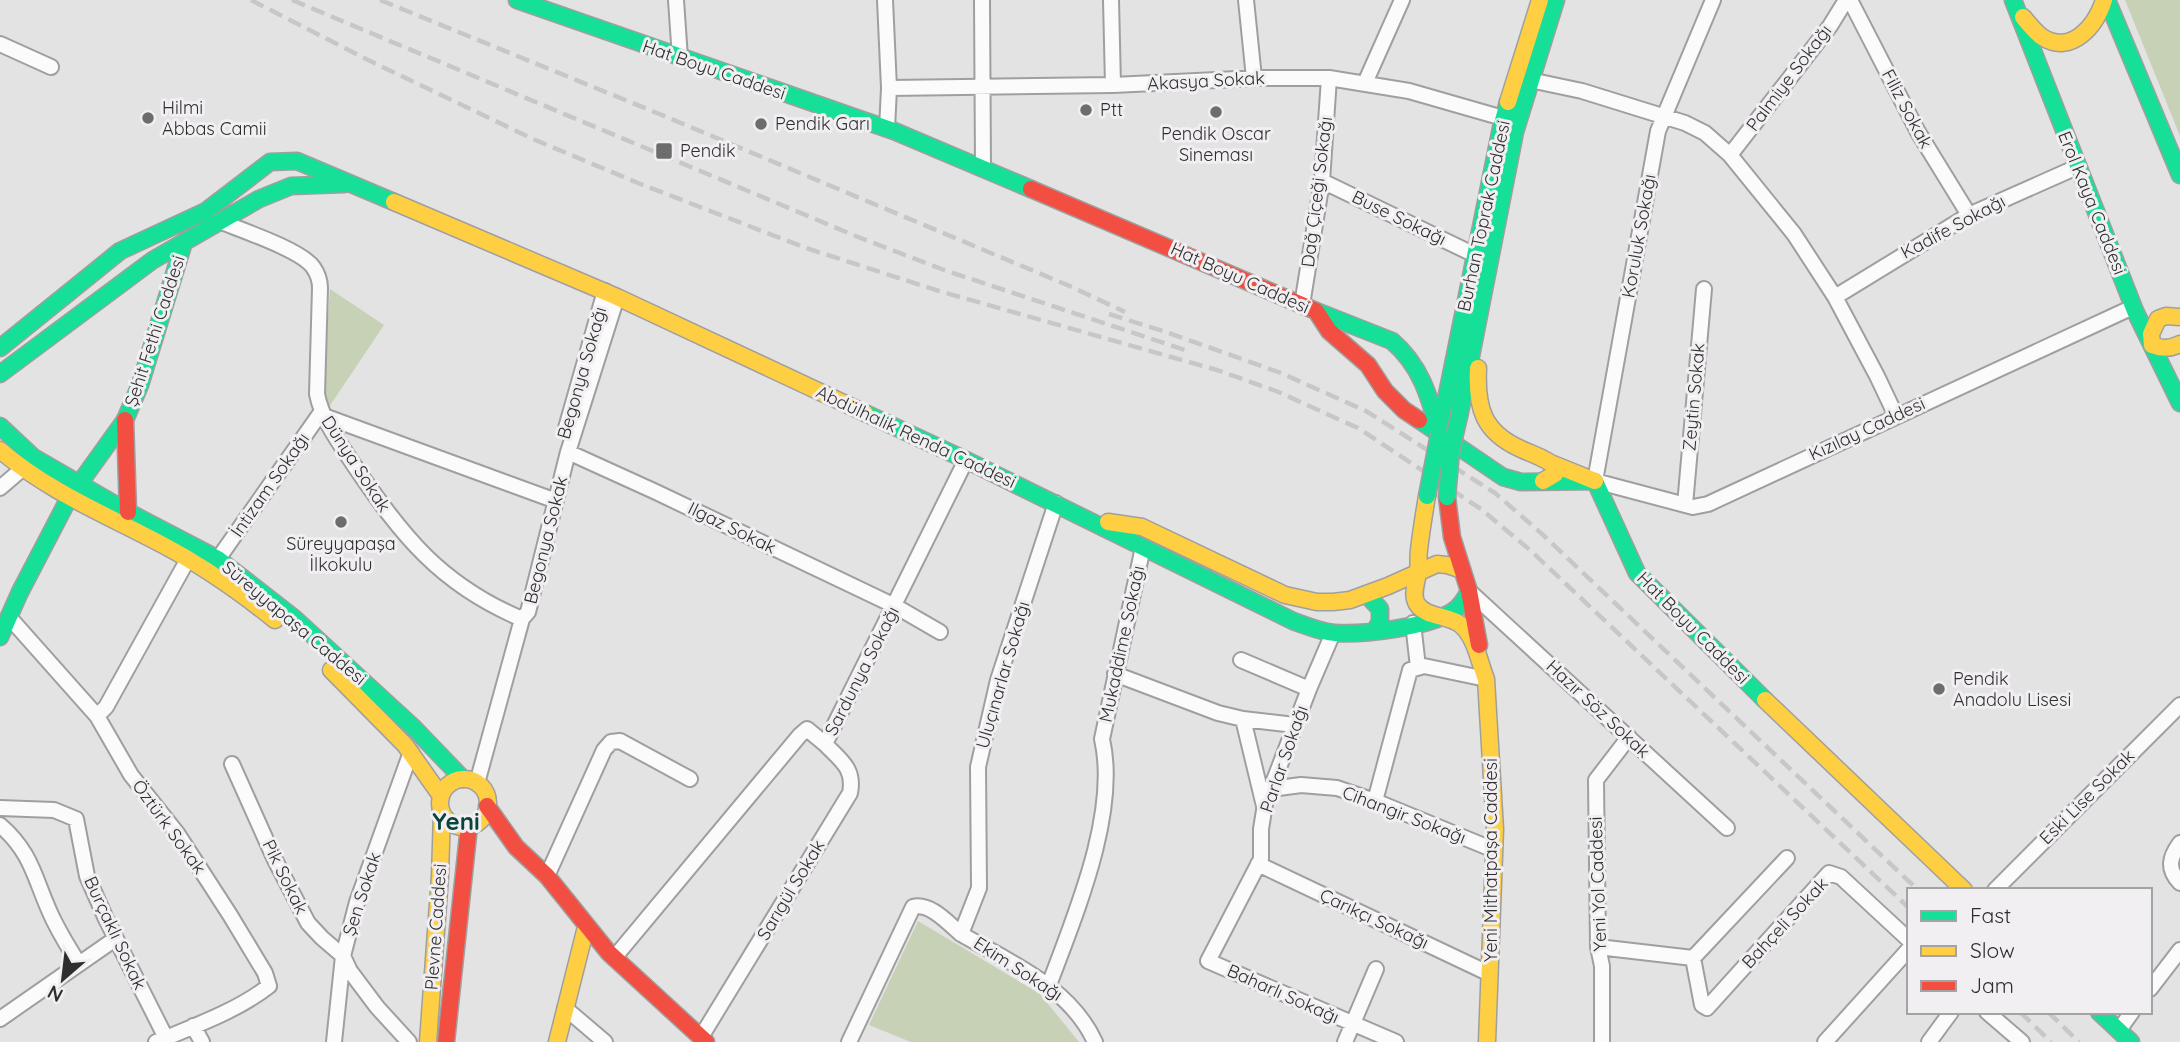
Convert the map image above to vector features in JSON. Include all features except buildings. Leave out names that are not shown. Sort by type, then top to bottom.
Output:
[{"type":"main road","name":"Hat Boyu Caddesi","points":[[517,0],[887,129],[1224,270],[1309,308],[1329,331],[1368,365],[1385,390],[1404,410],[1503,477],[1521,482],[1595,481],[1637,573],[1962,888]]},
{"type":"main road","name":"Burhan Toprak Caddesi","points":[[1418,573],[1417,562],[1427,496],[1440,434],[1453,408],[1489,265],[1519,62],[1540,0]]},
{"type":"main road","name":"Burhan Toprak Caddesi","points":[[1453,408],[1475,256],[1511,120],[1530,80],[1556,0]]},
{"type":"main road","points":[[2015,5],[2035,31],[2056,43],[2079,38],[2092,29],[2106,0]]},
{"type":"main road","points":[[2106,0],[2180,175]]},
{"type":"main road","name":"Erol Kaya Caddesi","points":[[2015,5],[2133,307],[2180,403]]},
{"type":"main road","name":"Abdülhalik Renda Caddesi","points":[[270,162],[297,161],[611,294],[1056,503],[1293,621],[1333,633],[1349,634],[1375,630],[1444,615],[1457,608],[1469,592]]},
{"type":"main road","points":[[0,348],[120,251],[206,211],[270,162],[277,173],[277,189],[229,221],[153,260],[0,374]]},
{"type":"main road","points":[[247,178],[248,192],[259,199]]},
{"type":"main road","name":"Abdülhalik Renda Caddesi","points":[[277,189],[291,185],[344,184],[360,188]]},
{"type":"main road","name":"Şehit Fethi Caddesi","points":[[0,637],[69,498],[125,421],[140,385],[184,242]]},
{"type":"main road","points":[[1489,265],[1477,383],[1480,415],[1491,430],[1509,444],[1595,481]]},
{"type":"main road","points":[[1309,308],[1392,341],[1402,349],[1420,373],[1429,393],[1440,434]]},
{"type":"main road","points":[[2180,317],[2166,316],[2158,319],[2151,334],[2151,345],[2160,349],[2172,349],[2180,345]]},
{"type":"main road","points":[[1453,408],[1447,497],[1452,537],[1469,592],[1486,679]]},
{"type":"main road","points":[[125,421],[128,512]]},
{"type":"main road","name":"Süreyyapaşa Caddesi","points":[[0,426],[33,457],[128,512],[218,559],[294,618],[470,781]]},
{"type":"main road","name":"Süreyyapaşa Caddesi","points":[[0,450],[21,470],[69,498],[188,559],[242,594],[298,639],[385,723],[429,774],[442,804]]},
{"type":"main road","points":[[1543,481],[1555,474],[1556,467],[1553,464]]},
{"type":"main road","points":[[1089,520],[1142,527],[1284,595],[1327,603],[1366,594],[1439,564],[1462,570]]},
{"type":"main road","points":[[1418,573],[1414,592],[1417,605],[1423,610],[1444,615],[1465,629],[1486,679]]},
{"type":"main road","points":[[1366,594],[1380,609],[1380,622],[1375,630]]},
{"type":"main road","name":"Yeni Mithatpaşa Caddesi","points":[[1486,679],[1495,807],[1487,1042]]},
{"type":"main road","points":[[471,826],[484,816],[488,796],[470,781],[451,784],[444,789],[442,804],[451,823],[471,826],[516,847]]},
{"type":"main road","name":"Plevne Caddesi","points":[[428,1042],[440,876],[442,804]]},
{"type":"main road","points":[[488,806],[516,847],[547,876],[614,958],[703,1040]]},
{"type":"main road","name":"Plevne Caddesi","points":[[446,1042],[471,826]]},
{"type":"main road","points":[[557,1042],[586,927]]},
{"type":"main road","points":[[2101,1014],[2131,1042]]},
{"type":"street","points":[[676,0],[680,58]]},
{"type":"street","points":[[886,0],[889,88],[887,129]]},
{"type":"street","points":[[982,0],[983,167]]},
{"type":"street","points":[[1111,0],[1112,85]]},
{"type":"street","points":[[1245,0],[1254,78]]},
{"type":"street","points":[[1365,83],[1402,0]]},
{"type":"street","name":"Koruluk Sokağı","points":[[1595,481],[1658,131],[1713,0]]},
{"type":"street","name":"Palmiye Sokağı","points":[[1730,155],[1848,0]]},
{"type":"street","name":"Filiz Sokak","points":[[1848,0],[1918,132],[1969,215]]},
{"type":"street","points":[[0,44],[51,67]]},
{"type":"street","name":"Akasya Sokak","points":[[889,88],[1329,78],[1409,91],[1511,120]]},
{"type":"street","name":"Dağ Çiçeği Sokağı","points":[[1309,308],[1329,78]]},
{"type":"street","points":[[1530,80],[1582,91],[1685,123],[1705,133],[1730,155],[1794,234],[1835,297],[1896,416]]},
{"type":"street","name":"Kadife Sokağı","points":[[1835,297],[1969,215],[2077,167]]},
{"type":"street","points":[[229,221],[247,178]]},
{"type":"street","name":"Buse Sokağı","points":[[1322,181],[1475,256]]},
{"type":"street","name":"Dünya Sokak","points":[[229,221],[313,266],[319,278],[317,394],[323,413],[371,490],[412,544],[433,564],[478,597],[522,619]]},
{"type":"street","name":"Zeytin Sokak","points":[[1685,505],[1704,289]]},
{"type":"street","name":"Begonya Sokak","points":[[470,781],[522,619],[528,612],[611,294]]},
{"type":"street","name":"Begonya Sokağı","points":[[522,619],[548,498],[611,294]]},
{"type":"street","name":"Kızılay Caddesi","points":[[1595,481],[1693,507],[1708,504],[2133,307]]},
{"type":"street","points":[[323,413],[548,498]]},
{"type":"street","name":"İntizam Sokağı","points":[[218,559],[323,413]]},
{"type":"street","name":"Ilgaz Sokak","points":[[568,452],[895,606],[940,632]]},
{"type":"street","name":"Sardunya Sokağı","points":[[614,958],[800,735],[807,729],[825,744],[966,460]]},
{"type":"street","points":[[0,488],[21,470]]},
{"type":"street","name":"Uluçınarlar Sokağı","points":[[961,934],[979,888],[978,767],[981,749],[998,680],[1056,503]]},
{"type":"street","name":"Mukaddime Sokağı","points":[[1049,985],[1097,841],[1104,794],[1105,752],[1102,739],[1143,547]]},
{"type":"street","points":[[9,617],[97,716],[106,707],[188,559]]},
{"type":"street","name":"Hazır Söz Sokak","points":[[1469,592],[1727,828]]},
{"type":"street","points":[[1413,623],[1418,667]]},
{"type":"street","name":"Parlar Sokağı","points":[[1208,961],[1261,859],[1261,829],[1271,789],[1333,633]]},
{"type":"street","points":[[1241,660],[1309,689]]},
{"type":"street","points":[[1375,801],[1409,670],[1424,666],[1486,679]]},
{"type":"street","points":[[1115,674],[1192,704],[1243,719],[1295,725]]},
{"type":"street","name":"Eski Lise Sokak","points":[[1996,888],[2180,705]]},
{"type":"street","name":"Öztürk Sokak","points":[[97,716],[131,775],[177,833],[265,973],[269,986],[258,994],[161,1040]]},
{"type":"street","points":[[1243,719],[1265,809]]},
{"type":"street","name":"Yeni Yol Caddesi","points":[[1602,1042],[1595,780],[1629,737]]},
{"type":"street","points":[[547,876],[604,750],[611,742],[621,741],[690,779]]},
{"type":"street","name":"Sarıgül Sokak","points":[[703,1040],[850,793],[852,780],[849,770],[825,744]]},
{"type":"street","name":"Şen Sokak","points":[[334,1042],[343,956],[357,902],[411,752]]},
{"type":"street","name":"Pik Sokak","points":[[232,764],[297,904],[315,930],[343,956],[350,971],[370,998],[409,1042]]},
{"type":"street","name":"Cihangir Sokağı","points":[[1271,789],[1301,785],[1337,788],[1494,850]]},
{"type":"street","name":"Burçaklı Sokak","points":[[0,808],[54,810],[76,819],[88,876],[161,1040]]},
{"type":"street","points":[[0,825],[23,848],[54,922],[79,964]]},
{"type":"street","points":[[2180,844],[2171,862],[2172,875],[2180,883]]},
{"type":"street","points":[[1598,947],[1693,958],[1787,858]]},
{"type":"street","name":"Çarıkçı Sokağı","points":[[1258,864],[1490,974]]},
{"type":"street","name":"Bahçeli Sokak","points":[[1693,958],[1698,995],[1702,1005],[1707,1008],[1829,873],[1840,877],[1907,938]]},
{"type":"street","points":[[849,1042],[913,906],[920,904],[928,908],[961,934]]},
{"type":"street","name":"Ekim Sokağı","points":[[961,934],[1049,985],[1082,1018],[1096,1042]]},
{"type":"street","points":[[0,1018],[115,939]]},
{"type":"street","points":[[2152,986],[2180,950]]},
{"type":"street","points":[[1825,1042],[1907,951]]},
{"type":"street","name":"Baharlı Sokağı","points":[[1208,961],[1395,1042]]},
{"type":"street","points":[[1345,1042],[1376,968]]},
{"type":"street","points":[[565,1008],[605,1042]]},
{"type":"street","points":[[1929,1042],[1950,1014]]},
{"type":"street","points":[[1989,1014],[2022,1042]]},
{"type":"street","points":[[2119,1030],[2131,1014]]},
{"type":"street","points":[[193,1026],[202,1042]]},
{"type":"green space","points":[[2125,0],[2180,0],[2180,136]]},
{"type":"green space","points":[[330,289],[384,325],[326,408],[322,403]]},
{"type":"green space","points":[[918,921],[1040,994],[1079,1042],[911,1042],[869,1025]]},
{"type":"railway","points":[[251,0],[533,139],[806,248],[939,291],[1217,370],[1276,391],[1358,428],[1481,509],[1530,550],[1907,906]]},
{"type":"railway","points":[[292,0],[858,237],[944,270],[1191,352]]},
{"type":"railway","points":[[380,0],[657,113],[1072,287],[1125,312]]},
{"type":"railway","points":[[1109,314],[1281,373],[1366,411],[1495,493],[1542,534],[1916,888]]},
{"type":"railway","points":[[2022,1014],[2051,1042]]},
{"type":"railway","points":[[2050,1014],[2079,1042]]},
{"type":"traffic: fast","points":[[517,0],[894,131],[1031,189]]},
{"type":"traffic: fast","points":[[1460,412],[1515,132],[1556,0]]},
{"type":"traffic: fast","points":[[2013,0],[2135,311],[2180,403]]},
{"type":"traffic: fast","points":[[2107,0],[2180,175]]},
{"type":"traffic: fast","points":[[1439,434],[1508,102]]},
{"type":"traffic: fast","points":[[0,348],[120,251],[206,211],[270,162],[297,161],[394,202]]},
{"type":"traffic: fast","points":[[0,374],[153,260],[259,199],[291,186],[344,184]]},
{"type":"traffic: fast","points":[[0,637],[69,498],[125,420],[140,385],[184,242]]},
{"type":"traffic: fast","points":[[1316,311],[1392,341],[1402,350],[1422,381],[1438,429]]},
{"type":"traffic: fast","points":[[1447,497],[1451,451],[1460,412]]},
{"type":"traffic: fast","points":[[865,413],[1293,621],[1319,630],[1362,633],[1427,622],[1455,610],[1469,591]]},
{"type":"traffic: fast","points":[[1419,420],[1503,477],[1521,482],[1595,481],[1637,573],[1765,700]]},
{"type":"traffic: fast","points":[[0,426],[33,457],[128,512],[218,559],[239,575],[294,618],[414,728],[463,779]]},
{"type":"traffic: fast","points":[[1427,496],[1439,434]]},
{"type":"traffic: fast","points":[[1366,594],[1380,609],[1380,622],[1375,630]]},
{"type":"traffic: fast","points":[[2101,1014],[2131,1042]]},
{"type":"traffic: slow","points":[[1508,102],[1540,0]]},
{"type":"traffic: slow","points":[[2023,17],[2042,37],[2063,43],[2073,40],[2089,28],[2104,0]]},
{"type":"traffic: slow","points":[[394,202],[617,297],[865,413]]},
{"type":"traffic: slow","points":[[2180,317],[2166,316],[2158,319],[2151,334],[2152,345],[2169,348],[2180,344]]},
{"type":"traffic: slow","points":[[1478,368],[1479,395],[1484,417],[1498,435],[1508,442],[1556,467],[1555,474],[1543,481]]},
{"type":"traffic: slow","points":[[0,450],[58,491],[192,562],[275,620]]},
{"type":"traffic: slow","points":[[1553,464],[1595,481]]},
{"type":"traffic: slow","points":[[1427,496],[1415,600],[1426,612],[1456,622],[1466,630],[1474,643],[1486,679]]},
{"type":"traffic: slow","points":[[1108,522],[1142,527],[1285,595],[1317,602],[1350,600],[1437,564],[1462,570]]},
{"type":"traffic: slow","points":[[331,670],[405,745],[441,796]]},
{"type":"traffic: slow","points":[[1486,679],[1495,829],[1487,1042]]},
{"type":"traffic: slow","points":[[1765,700],[1962,888]]},
{"type":"traffic: slow","points":[[464,779],[481,786],[488,803],[481,820],[464,827],[447,820],[440,803],[447,786],[464,779]]},
{"type":"traffic: slow","points":[[428,1042],[442,812]]},
{"type":"traffic: slow","points":[[557,1042],[586,927]]},
{"type":"traffic: jam","points":[[1031,189],[1316,311],[1329,331],[1368,365],[1385,391],[1404,410],[1419,420]]},
{"type":"traffic: jam","points":[[125,420],[128,512]]},
{"type":"traffic: jam","points":[[1447,497],[1452,537],[1469,591],[1479,645]]},
{"type":"traffic: jam","points":[[487,806],[516,847],[547,876],[609,953],[706,1042]]},
{"type":"traffic: jam","points":[[446,1042],[469,826]]},
{"type":"place","name":"Ptt","points":[[1086,110]]},
{"type":"place","name":"Pendik Oscar Sineması","points":[[1216,112]]},
{"type":"place","name":"Hilmi Abbas Camii","points":[[148,118]]},
{"type":"place","name":"Pendik Garı","points":[[761,124]]},
{"type":"place","name":"Pendik","points":[[664,151]]},
{"type":"place","name":"Süreyyapaşa İlkokulu","points":[[341,522]]},
{"type":"place","name":"Pendik Anadolu Lisesi","points":[[1939,689]]},
{"type":"district","name":"Yeni","points":[[456,822]]}]
